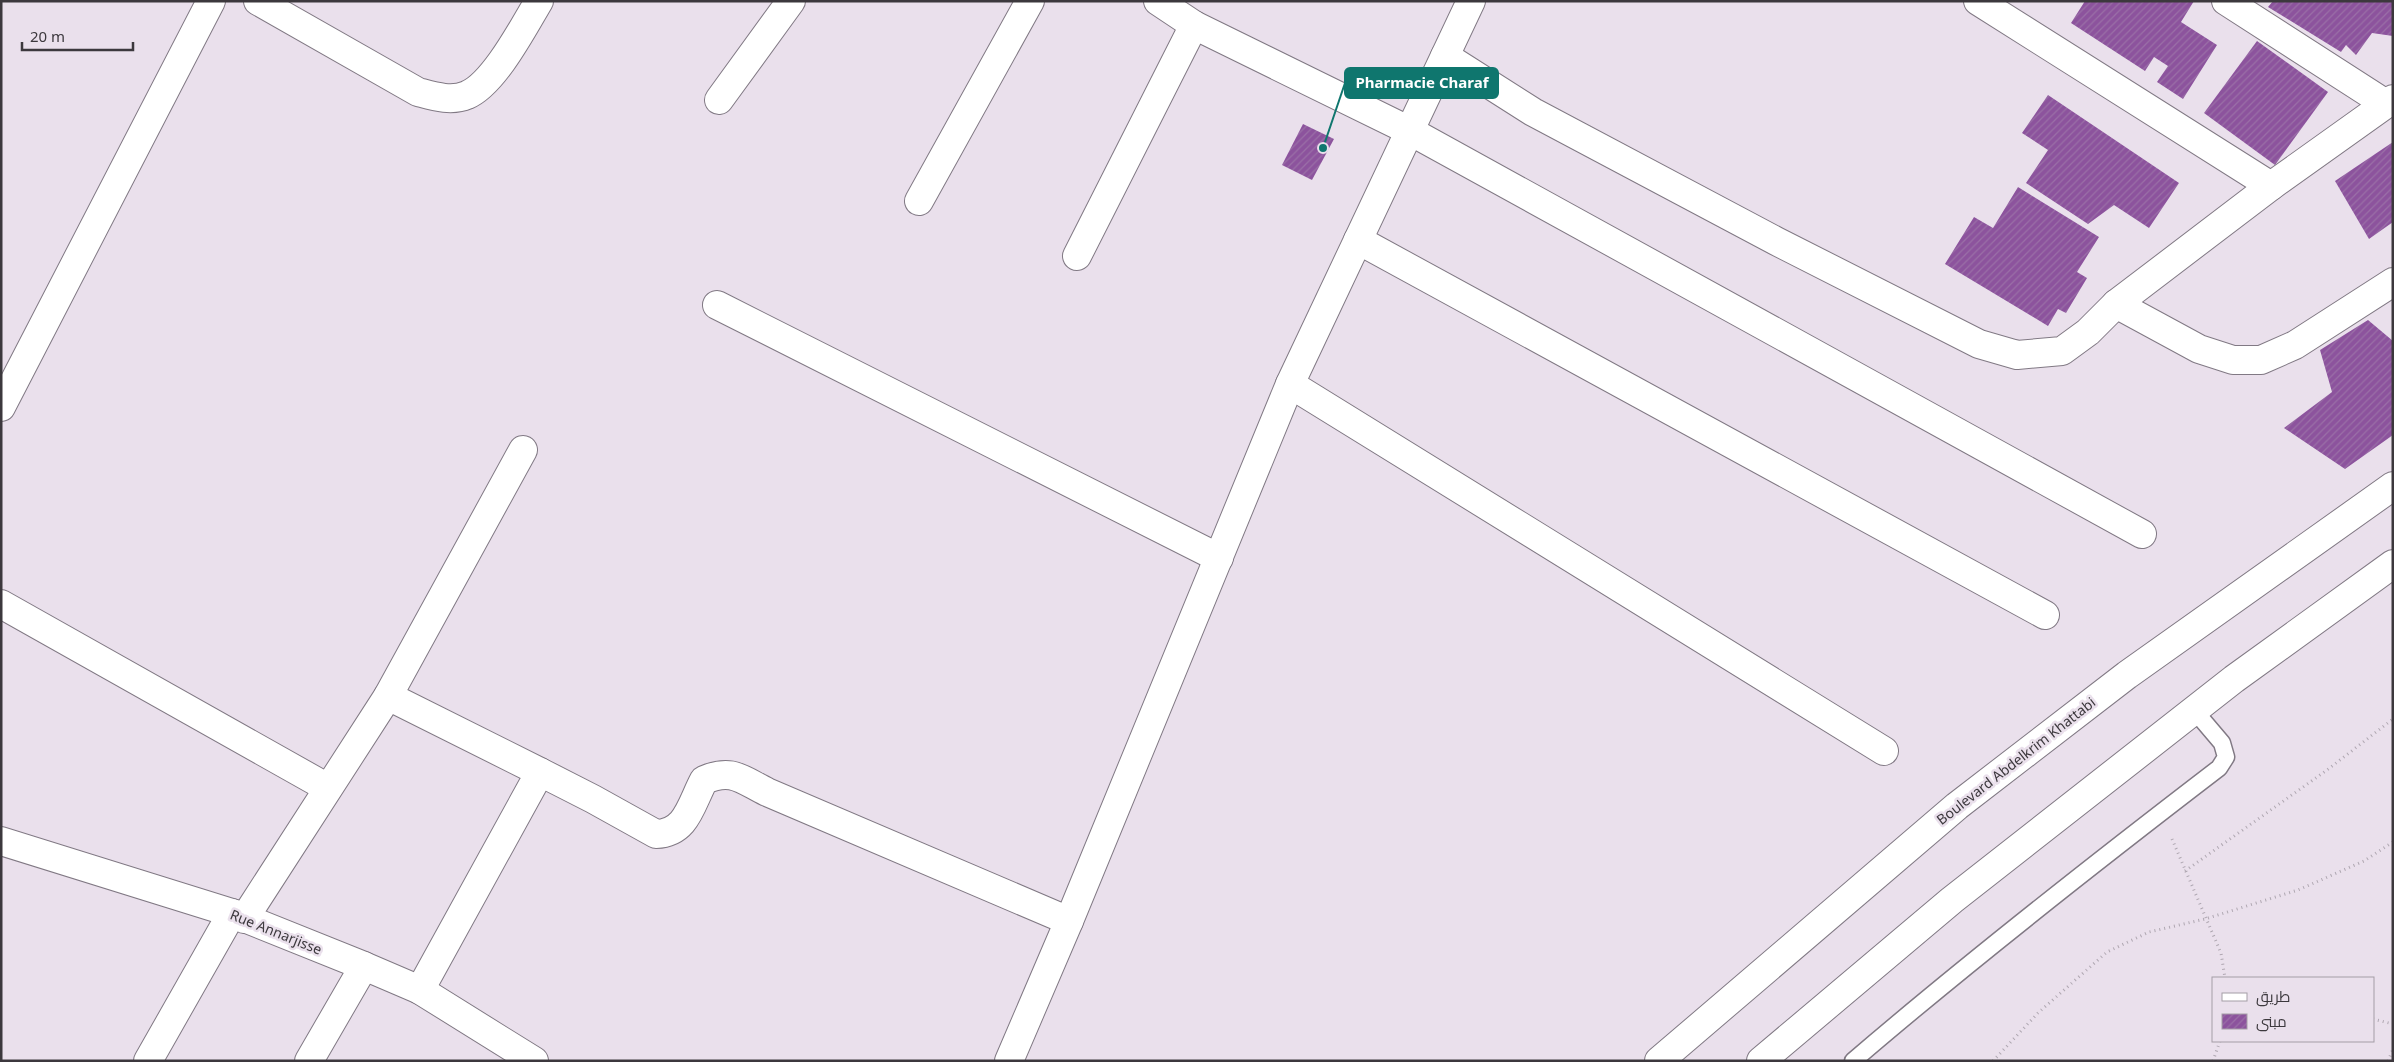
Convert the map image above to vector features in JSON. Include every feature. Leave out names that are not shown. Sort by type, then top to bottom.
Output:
[{"type":"street","points":[[1,407],[211,1]]},
{"type":"street","points":[[258,1],[418,92],[440,98],[454,98],[467,95],[480,86],[497,67],[539,1]]},
{"type":"street","points":[[719,100],[791,1]]},
{"type":"street","points":[[919,201],[1030,1]]},
{"type":"street","points":[[1158,1],[1194,26],[1410,131],[2142,534]]},
{"type":"street","points":[[1009,1061],[1069,921],[1290,384],[1471,1]]},
{"type":"street","points":[[1978,1],[2271,186]]},
{"type":"street","points":[[1445,56],[1551,121],[1776,241],[1979,344],[2017,355],[2062,351],[2088,332],[2116,304],[2271,186],[2389,101],[2226,1]]},
{"type":"street","points":[[1077,256],[1194,26]]},
{"type":"street","points":[[1358,240],[2045,615]]},
{"type":"street","points":[[2116,304],[2199,349],[2233,360],[2261,360],[2295,345],[2393,282]]},
{"type":"street","points":[[717,305],[1219,558]]},
{"type":"street","points":[[1290,384],[1884,751]]},
{"type":"street","points":[[148,1061],[238,916],[328,788],[388,696],[523,450]]},
{"type":"street","name":"Boulevard Abdelkrim Khattabi","points":[[1658,1061],[1957,806],[2127,675],[2393,486]]},
{"type":"street","points":[[1762,1061],[1952,900],[2194,710],[2393,564]]},
{"type":"street","points":[[1,604],[328,788]]},
{"type":"street","points":[[388,696],[540,772],[656,834],[667,834],[678,829],[684,822],[704,780],[717,774],[734,775],[767,792],[1069,921]]},
{"type":"street","points":[[420,990],[540,772]]},
{"type":"street","name":"Rue Annarjisse","points":[[1,840],[238,916],[364,966],[420,990],[534,1061]]},
{"type":"street","points":[[309,1061],[364,966]]},
{"type":"lane","points":[[1853,1061],[1914,1009],[2220,768],[2226,757],[2222,743],[2194,710]]},
{"type":"path","points":[[2185,871],[2327,770],[2393,719]]},
{"type":"path","points":[[2161,813],[2221,953],[2225,977]]},
{"type":"path","points":[[1993,1061],[2038,1013],[2107,952],[2149,932],[2205,919],[2298,890],[2364,861],[2393,842]]},
{"type":"path","points":[[2374,1020],[2393,1024]]},
{"type":"path","points":[[2213,1061],[2220,1042]]},
{"type":"path","points":[[2388,1061],[2393,1049]]},
{"type":"building","points":[[2085,1],[2194,1],[2181,22],[2217,45],[2183,99],[2157,82],[2168,66],[2154,57],[2145,71],[2071,23]]},
{"type":"building","points":[[2273,1],[2393,1],[2393,36],[2372,33],[2356,55],[2346,45],[2341,52],[2268,7]]},
{"type":"building","points":[[2257,41],[2328,92],[2275,165],[2204,113]]},
{"type":"building","points":[[2048,95],[2179,183],[2149,228],[2114,205],[2088,224],[2026,183],[2048,150],[2022,133]]},
{"type":"building","points":[[1303,124],[1334,139],[1312,180],[1282,165]]},
{"type":"building","points":[[2393,142],[2393,222],[2369,239],[2335,181]]},
{"type":"building","points":[[2018,187],[2099,237],[2077,272],[2087,278],[2066,313],[2058,309],[2048,326],[1945,264],[1974,217],[1993,228]]},
{"type":"building","points":[[2368,320],[2393,341],[2393,435],[2345,469],[2284,428],[2332,392],[2320,350]]},
{"type":"place","name":"Pharmacie Charaf","points":[[1323,148]]}]
